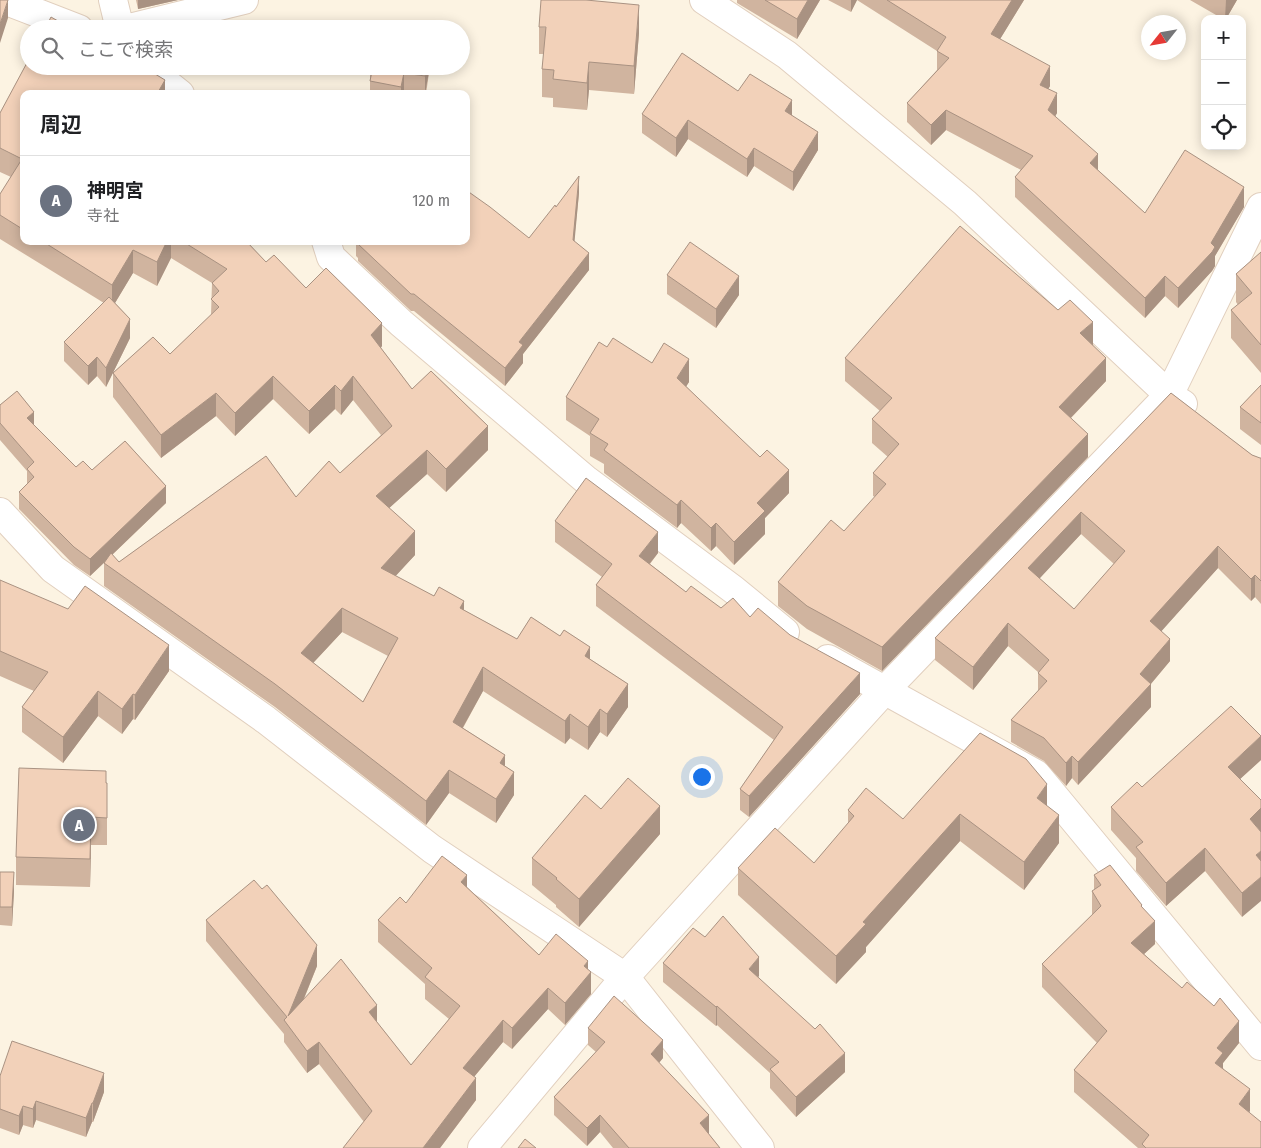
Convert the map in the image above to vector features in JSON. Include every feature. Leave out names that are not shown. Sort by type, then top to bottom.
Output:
[{"type":"street","points":[[4,0],[56,20]]},
{"type":"street","points":[[113,0],[118,20]]},
{"type":"street","points":[[162,20],[244,0]]},
{"type":"street","points":[[704,0],[787,56],[965,203],[1169,395],[1198,417]]},
{"type":"street","points":[[156,75],[175,90]]},
{"type":"street","points":[[482,1148],[625,977],[885,690],[1169,395],[1261,207]]},
{"type":"street","points":[[327,245],[331,257],[401,323],[585,479],[734,590],[798,642],[1036,774],[1261,1046]]},
{"type":"street","points":[[0,512],[53,569],[266,720],[432,849],[625,977],[760,1148]]},
{"type":"building","points":[[0,0],[8,0],[0,24]]},
{"type":"building","points":[[541,0],[586,0],[639,5],[634,66],[589,62],[587,83],[553,79],[554,70],[542,69],[546,27],[539,27]]},
{"type":"building","points":[[765,0],[808,0],[797,19]]},
{"type":"building","points":[[887,0],[1012,0],[991,34],[1050,66],[1040,85],[1057,93],[1048,110],[1098,154],[1090,163],[1145,213],[1185,150],[1244,187],[1211,243],[1215,247],[1212,252],[1178,288],[1165,276],[1145,298],[1015,177],[1033,156],[946,110],[931,125],[907,103],[949,58],[937,51],[946,37]]},
{"type":"building","points":[[682,53],[738,91],[750,74],[792,100],[785,111],[818,132],[793,172],[754,148],[747,159],[688,120],[676,138],[642,114]]},
{"type":"building","points":[[20,75],[157,75],[165,80],[159,90],[20,90],[20,158],[0,148],[0,113]]},
{"type":"building","points":[[371,75],[404,75],[401,87],[370,81]]},
{"type":"building","points":[[20,162],[20,228],[0,215],[0,194]]},
{"type":"building","points":[[579,176],[573,240],[589,253],[519,342],[523,345],[505,368],[414,294],[411,294],[359,245],[470,245],[470,193],[529,238],[555,205],[556,207]]},
{"type":"building","points":[[960,226],[1058,310],[1070,300],[1093,322],[1080,333],[1106,358],[1059,407],[1088,434],[882,647],[807,606],[778,582],[831,520],[844,531],[886,484],[873,473],[899,444],[872,419],[892,398],[845,358]]},
{"type":"building","points":[[690,242],[739,276],[716,309],[667,275]]},
{"type":"building","points":[[48,245],[165,245],[157,262],[133,250],[112,285]]},
{"type":"building","points":[[188,245],[250,245],[266,262],[274,255],[306,288],[326,268],[382,323],[371,335],[412,389],[431,371],[488,426],[446,469],[427,450],[376,496],[415,531],[381,568],[434,596],[439,587],[464,601],[460,608],[517,639],[531,617],[560,636],[564,630],[590,647],[585,656],[628,684],[607,714],[600,709],[588,727],[570,714],[565,721],[483,667],[453,722],[505,755],[500,763],[514,772],[496,799],[449,770],[426,801],[275,684],[104,563],[111,553],[119,562],[266,456],[296,497],[329,461],[340,473],[392,426],[353,376],[341,391],[335,385],[309,411],[273,376],[235,413],[216,393],[161,435],[113,373],[153,337],[170,354],[219,307],[211,299],[219,291],[212,283],[227,269]],"holes":[[[342,608],[398,638],[363,702],[301,653]]]},
{"type":"building","points":[[1261,252],[1261,345],[1231,310],[1252,293],[1236,274]]},
{"type":"building","points":[[109,297],[130,319],[106,368],[97,357],[88,366],[64,342]]},
{"type":"building","points":[[613,338],[652,363],[664,343],[689,359],[677,378],[760,457],[767,450],[789,470],[757,503],[765,511],[734,542],[716,523],[711,528],[681,500],[677,505],[604,450],[608,444],[590,433],[599,419],[566,397],[599,342],[607,347]]},
{"type":"building","points":[[1261,385],[1261,423],[1240,407]]},
{"type":"building","points":[[17,391],[34,412],[27,418],[76,467],[83,461],[92,470],[125,441],[166,486],[90,559],[74,547],[19,492],[34,477],[27,469],[34,462],[0,423],[0,405]]},
{"type":"building","points":[[1171,393],[1252,455],[1261,458],[1261,581],[1255,575],[1251,579],[1218,546],[1150,621],[1170,639],[1140,674],[1151,684],[1078,762],[1072,756],[1066,763],[1044,738],[1011,720],[1047,681],[1038,673],[1049,660],[1008,623],[973,667],[935,638]],"holes":[[[1081,512],[1125,551],[1074,609],[1028,568]]]},
{"type":"building","points":[[586,478],[658,532],[639,556],[686,592],[691,586],[721,608],[733,598],[750,617],[758,608],[790,635],[860,673],[749,796],[740,789],[783,727],[596,585],[612,564],[555,521]]},
{"type":"building","points":[[0,580],[68,609],[85,586],[169,645],[135,695],[133,694],[122,709],[98,691],[63,737],[22,707],[48,672],[0,651]]},
{"type":"building","points":[[1231,706],[1261,736],[1228,767],[1261,800],[1261,808],[1250,819],[1261,832],[1261,851],[1256,855],[1261,861],[1261,877],[1242,893],[1205,848],[1166,883],[1136,847],[1143,842],[1111,807],[1137,782],[1142,787]]},
{"type":"building","points":[[980,733],[1026,759],[1047,784],[1037,798],[1059,815],[1024,862],[960,814],[863,922],[866,924],[836,956],[738,868],[775,828],[814,863],[854,816],[848,810],[866,788],[903,819]]},
{"type":"building","points":[[19,768],[106,771],[107,818],[91,817],[90,859],[16,857]]},
{"type":"building","points":[[628,778],[660,806],[579,899],[532,858],[585,795],[601,809]]},
{"type":"building","points":[[442,856],[467,875],[461,882],[539,955],[556,934],[588,961],[584,966],[591,972],[565,1003],[548,988],[512,1028],[503,1020],[463,1068],[476,1078],[423,1148],[343,1148],[372,1111],[319,1042],[307,1051],[284,1020],[287,1017],[206,920],[254,880],[262,889],[267,885],[317,945],[288,1016],[341,959],[377,1005],[369,1012],[411,1065],[460,1006],[425,977],[432,968],[378,920],[400,897],[406,903]]},
{"type":"building","points":[[1110,865],[1141,906],[1155,921],[1131,943],[1182,988],[1187,982],[1214,1006],[1220,998],[1239,1021],[1217,1048],[1223,1053],[1215,1063],[1250,1089],[1239,1104],[1261,1122],[1261,1148],[1146,1148],[1142,1144],[1149,1135],[1074,1070],[1107,1031],[1042,964],[1101,906],[1092,891],[1101,885],[1094,875]]},
{"type":"building","points":[[0,872],[14,872],[12,907],[0,907]]},
{"type":"building","points":[[723,916],[759,957],[749,969],[815,1029],[820,1024],[845,1053],[796,1097],[770,1069],[779,1062],[717,1006],[663,963],[693,928],[705,937]]},
{"type":"building","points":[[614,996],[663,1040],[651,1054],[709,1115],[700,1123],[720,1148],[629,1148],[600,1115],[587,1128],[554,1097],[605,1042],[588,1028]]},
{"type":"building","points":[[12,1041],[104,1073],[86,1118],[36,1101],[33,1109],[23,1106],[19,1116],[0,1109],[0,1076]]},
{"type":"building","points":[[525,1139],[536,1148],[518,1148]]},
{"type":"place","name":"神明宮","points":[[79,825]]}]
